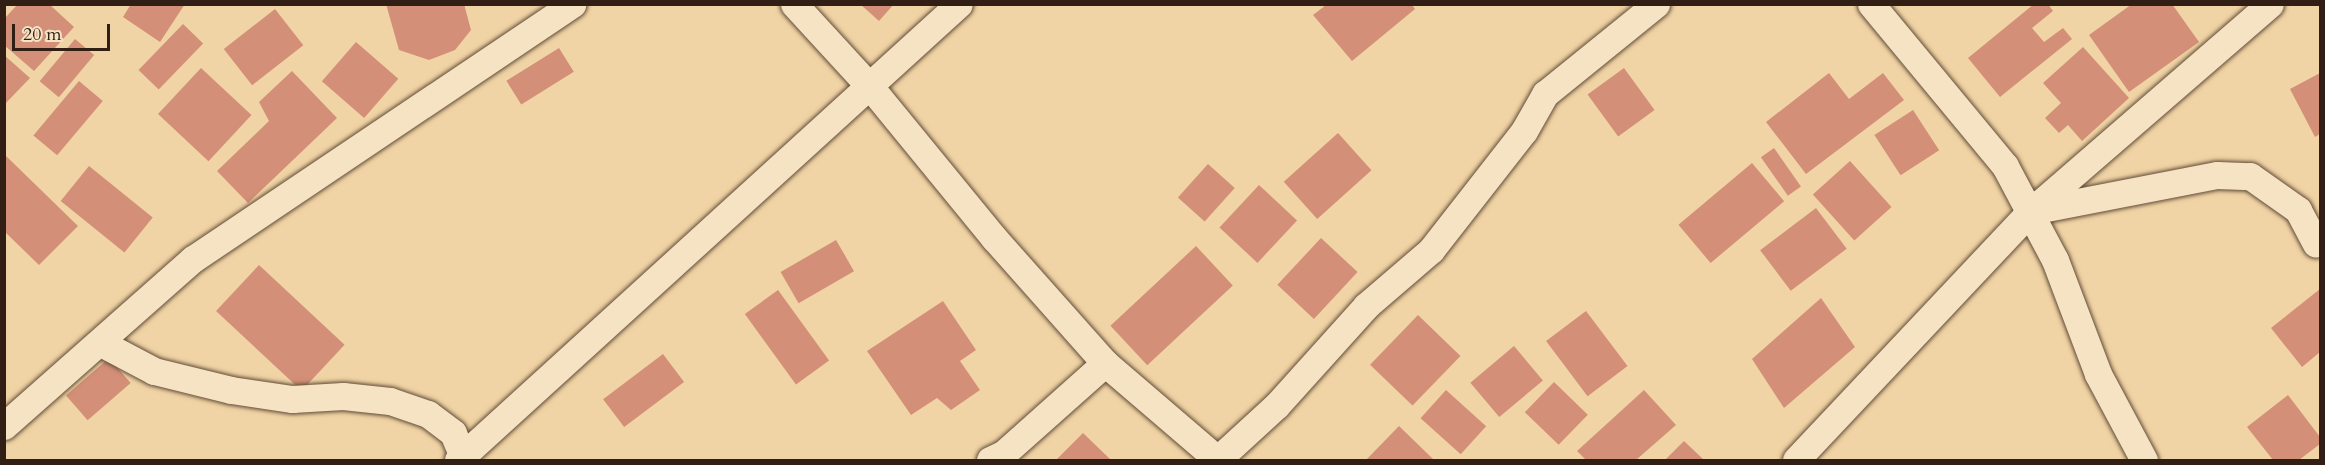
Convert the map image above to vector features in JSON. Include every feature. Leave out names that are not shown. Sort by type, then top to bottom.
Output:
[{"type":"street","points":[[4,426],[101,343],[193,259],[572,4]]},
{"type":"street","points":[[794,4],[872,88],[993,238],[1105,363],[1217,460],[1284,398],[1366,306],[1431,250],[1524,131],[1545,94],[1656,4]]},
{"type":"street","points":[[101,343],[154,371],[231,390],[292,399],[343,396],[390,401],[428,414],[453,434],[460,459],[872,88],[959,4]]},
{"type":"street","points":[[1871,4],[1998,157],[2031,211],[2098,374],[2144,460]]},
{"type":"street","points":[[1796,460],[2031,211],[2270,4]]},
{"type":"street","points":[[2031,211],[2217,175],[2250,176],[2298,210],[2316,244]]},
{"type":"street","points":[[990,460],[1003,454],[1105,363]]},
{"type":"building","points":[[18,4],[49,4],[74,27],[34,71],[4,45],[4,19]]},
{"type":"building","points":[[131,4],[185,4],[160,42],[123,17]]},
{"type":"building","points":[[386,4],[464,4],[471,30],[455,50],[429,60],[399,50]]},
{"type":"building","points":[[860,4],[894,4],[879,21]]},
{"type":"building","points":[[2034,4],[2048,4],[2053,11],[2032,28],[2044,42],[2063,28],[2072,39],[2000,97],[1968,58]]},
{"type":"building","points":[[2132,4],[2172,4],[2199,42],[2129,92],[2089,35]]},
{"type":"building","points":[[1326,5],[1412,5],[1415,9],[1352,61],[1313,15]]},
{"type":"building","points":[[275,9],[303,45],[252,85],[224,49]]},
{"type":"building","points":[[183,24],[203,43],[159,89],[139,70]]},
{"type":"building","points":[[75,39],[94,55],[59,97],[40,81]]},
{"type":"building","points":[[356,42],[398,79],[364,118],[322,81]]},
{"type":"building","points":[[2083,47],[2129,98],[2082,141],[2068,125],[2059,133],[2045,118],[2061,103],[2043,83]]},
{"type":"building","points":[[559,48],[574,72],[521,105],[506,81]]},
{"type":"building","points":[[4,55],[30,78],[4,105]]},
{"type":"building","points":[[201,68],[251,115],[208,161],[158,114]]},
{"type":"building","points":[[1624,68],[1655,110],[1618,137],[1588,94]]},
{"type":"building","points":[[292,71],[337,118],[248,203],[217,171],[269,121],[259,102]]},
{"type":"building","points":[[1829,73],[1849,99],[1883,73],[1904,100],[1806,174],[1766,122]]},
{"type":"building","points":[[2320,73],[2320,134],[2315,137],[2290,89]]},
{"type":"building","points":[[79,81],[103,101],[57,155],[33,135]]},
{"type":"building","points":[[1913,110],[1939,150],[1901,175],[1874,135]]},
{"type":"building","points":[[1338,133],[1371,170],[1317,219],[1284,182]]},
{"type":"building","points":[[1774,148],[1801,187],[1788,196],[1761,157]]},
{"type":"building","points":[[4,154],[78,226],[39,265],[4,231]]},
{"type":"building","points":[[1850,161],[1891,207],[1854,241],[1813,194]]},
{"type":"building","points":[[1752,163],[1784,201],[1711,263],[1678,225]]},
{"type":"building","points":[[1208,164],[1235,188],[1205,222],[1178,197]]},
{"type":"building","points":[[89,166],[153,218],[124,253],[61,201]]},
{"type":"building","points":[[1259,185],[1297,220],[1257,263],[1219,227]]},
{"type":"building","points":[[1816,208],[1847,249],[1791,291],[1760,250]]},
{"type":"building","points":[[1321,238],[1358,272],[1314,319],[1277,285]]},
{"type":"building","points":[[836,240],[854,271],[799,303],[781,272]]},
{"type":"building","points":[[1196,246],[1233,285],[1147,365],[1110,326]]},
{"type":"building","points":[[259,265],[345,345],[302,391],[216,311]]},
{"type":"building","points":[[2320,289],[2320,352],[2302,367],[2271,328]]},
{"type":"building","points":[[778,290],[829,360],[796,384],[745,314]]},
{"type":"building","points":[[1821,298],[1855,347],[1784,408],[1752,359]]},
{"type":"building","points":[[943,301],[976,350],[960,361],[980,390],[951,410],[937,398],[911,415],[867,351]]},
{"type":"building","points":[[1586,311],[1628,366],[1588,396],[1546,341]]},
{"type":"building","points":[[1418,315],[1460,356],[1413,406],[1370,365]]},
{"type":"building","points":[[1514,346],[1543,380],[1499,417],[1470,383]]},
{"type":"building","points":[[663,354],[684,382],[624,427],[603,399]]},
{"type":"building","points":[[109,358],[131,383],[88,420],[66,395]]},
{"type":"building","points":[[1554,382],[1588,415],[1559,445],[1525,412]]},
{"type":"building","points":[[1446,390],[1486,426],[1461,454],[1421,418]]},
{"type":"building","points":[[1644,390],[1676,425],[1636,460],[1586,460],[1577,451]]},
{"type":"building","points":[[2288,395],[2320,437],[2320,444],[2299,460],[2273,460],[2247,427]]},
{"type":"building","points":[[1399,426],[1434,460],[1366,460]]},
{"type":"building","points":[[1083,433],[1111,460],[1056,460]]},
{"type":"building","points":[[1684,441],[1704,460],[1665,460]]}]
